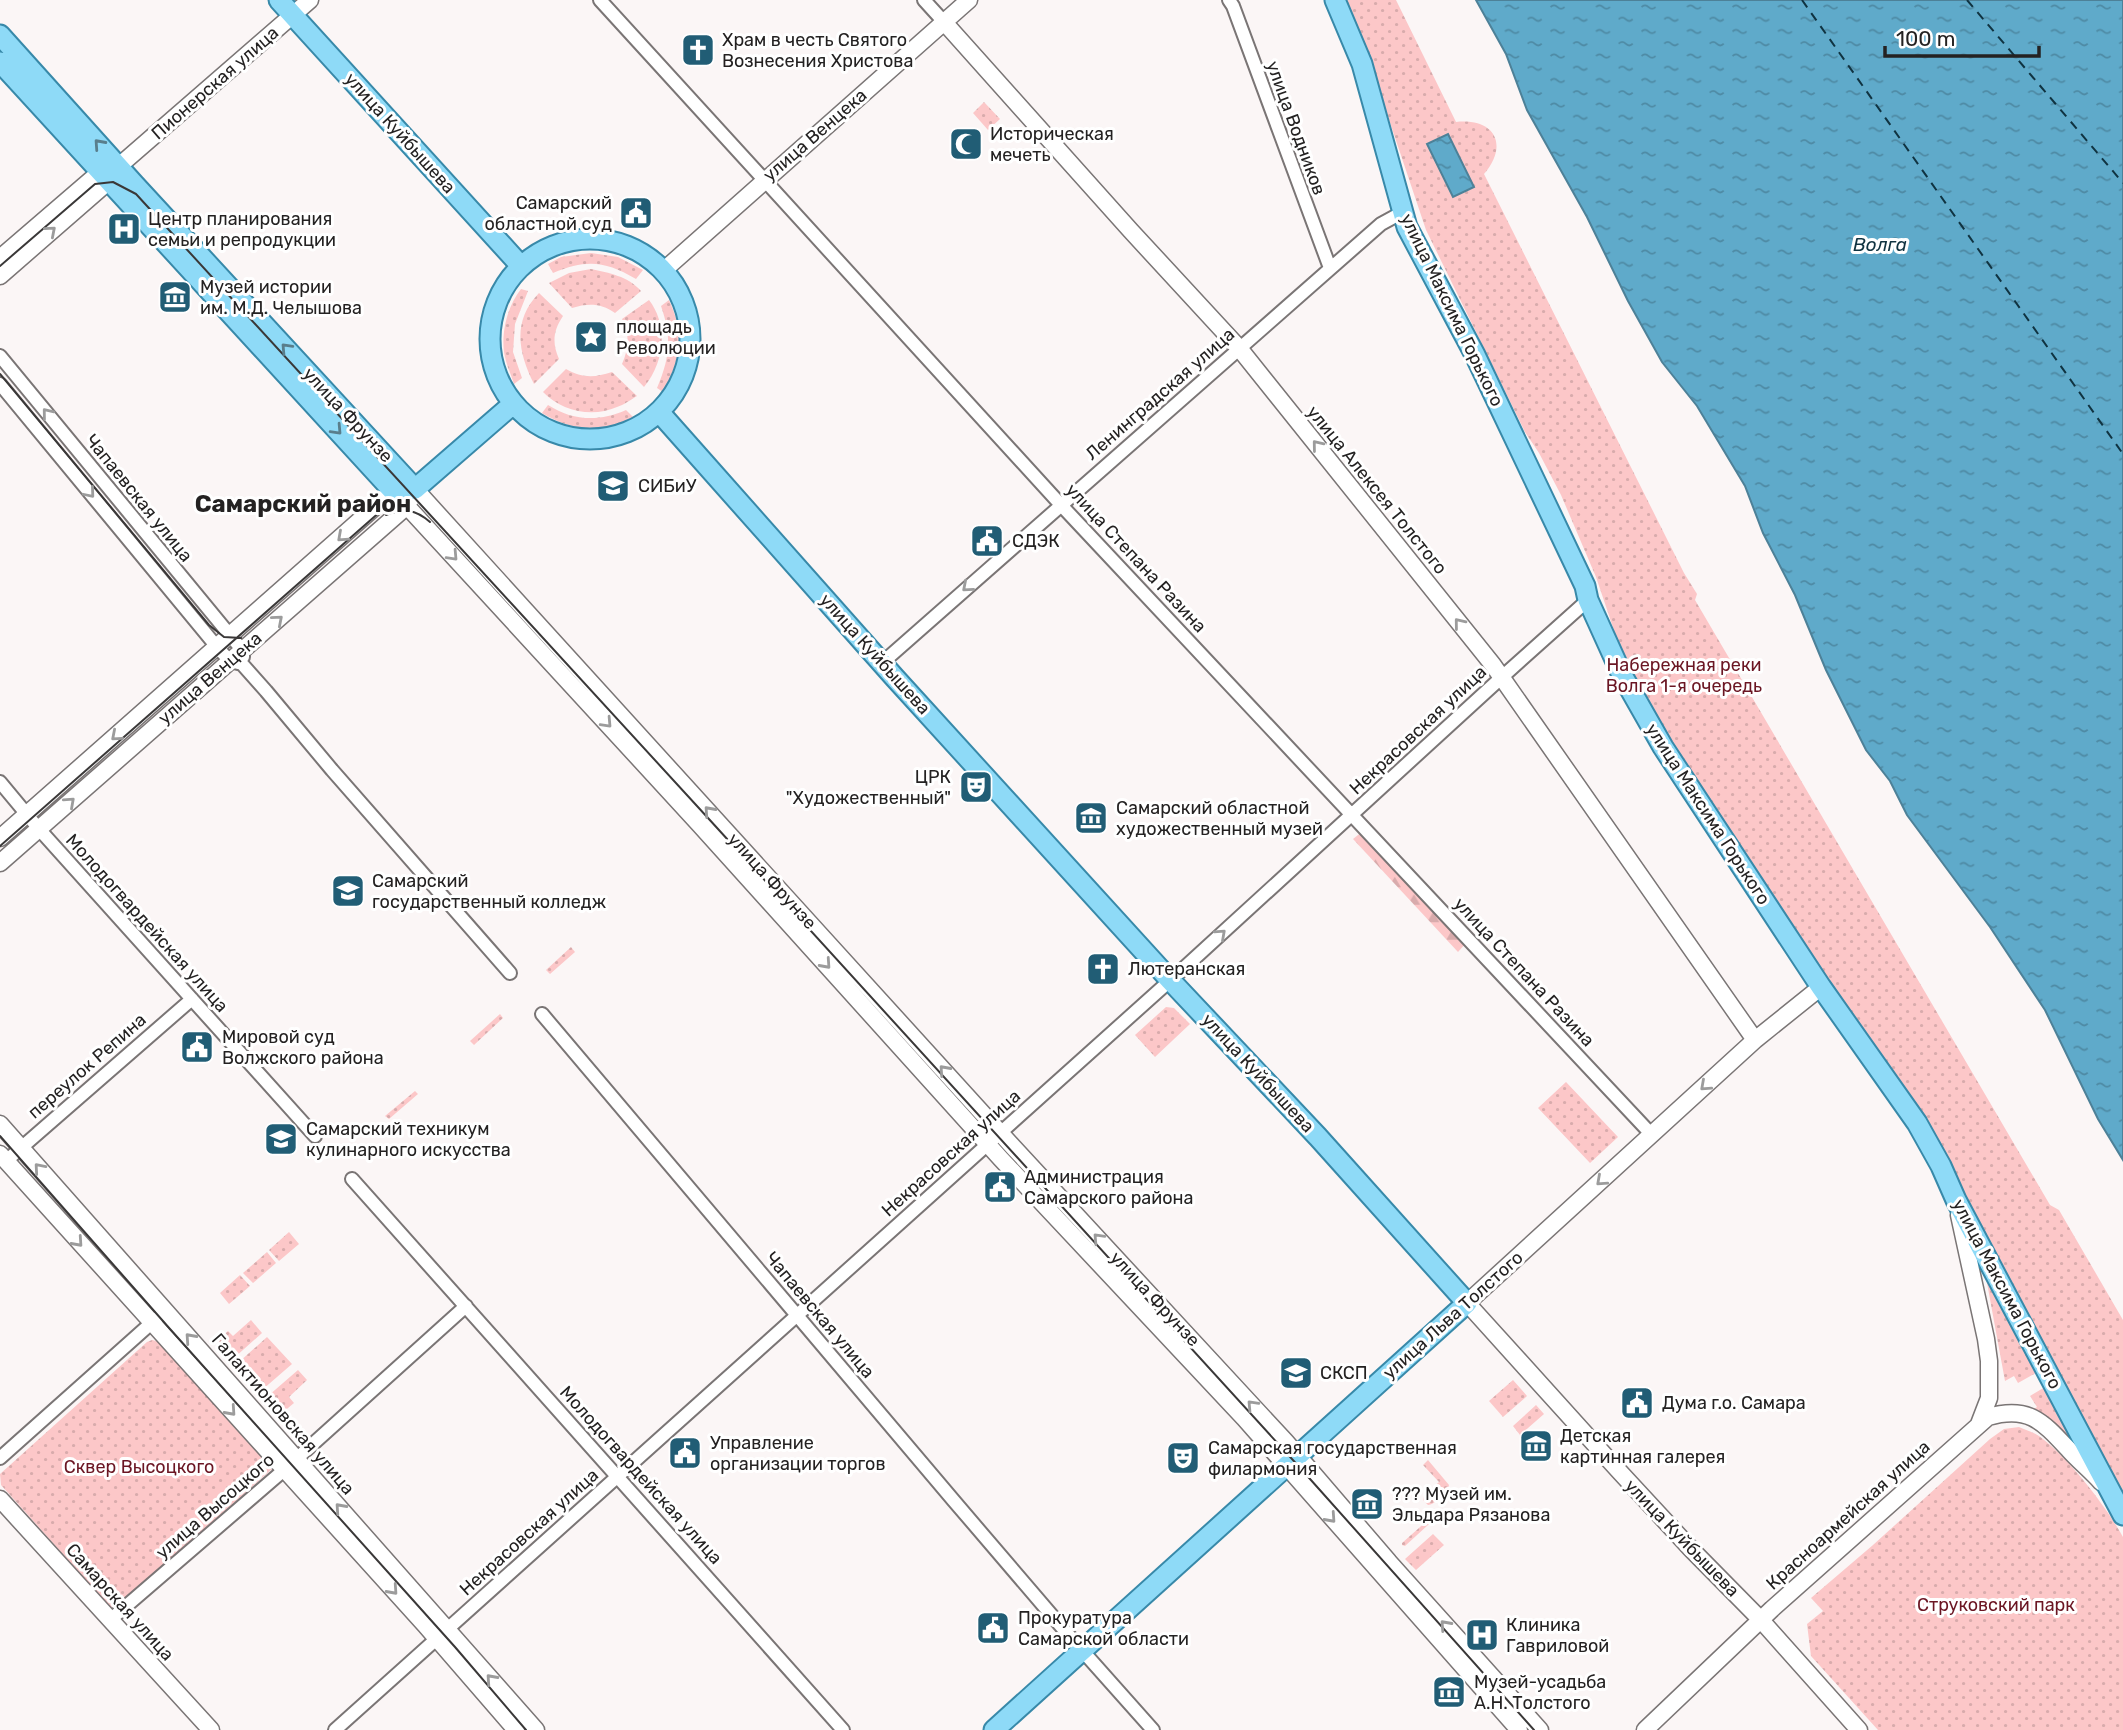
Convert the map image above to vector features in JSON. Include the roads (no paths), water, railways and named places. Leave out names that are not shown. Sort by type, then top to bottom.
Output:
[{"type":"main road","name":"улица Куйбышева","points":[[279,0],[521,266]]},
{"type":"main road","name":"Пионерская улица","points":[[0,258],[109,173],[310,0]]},
{"type":"main road","name":"улица Венцека","points":[[663,271],[969,0]]},
{"type":"main road","name":"улица Максима Горького","points":[[1335,0],[1362,64],[1407,227],[1481,367],[1585,586],[1588,600],[1622,675],[1651,728],[1821,987],[1917,1124],[2123,1515]]},
{"type":"main road","name":"улица Алексея Толстого","points":[[944,22],[1239,348],[1502,677],[1755,1040]]},
{"type":"main road","name":"улица Фрунзе","points":[[0,35],[109,173]]},
{"type":"main road","name":"улица Фрунзе","points":[[0,62],[109,173],[405,495],[1001,1132],[1292,1461],[1520,1730]]},
{"type":"main road","name":"Пионерская улица","points":[[0,276],[109,173]]},
{"type":"main road","points":[[597,239],[631,248],[653,261],[663,271],[674,284],[684,306],[690,344],[680,383],[660,413],[633,430],[610,437],[585,440],[573,439],[546,429],[513,404],[496,378],[489,353],[489,340],[491,320],[500,293],[521,266],[550,247],[567,241],[597,239]]},
{"type":"main road","name":"улица Венцека","points":[[0,838],[224,642],[513,404]]},
{"type":"main road","name":"улица Куйбышева","points":[[660,413],[882,663],[1170,980],[1318,1138],[1565,1414],[1760,1619],[1859,1730]]},
{"type":"main road","name":"улица Венцека","points":[[0,863],[238,659],[405,495]]},
{"type":"main road","name":"улица Фрунзе","points":[[405,495],[988,1144],[1244,1418],[1292,1461],[1389,1562],[1540,1730]]},
{"type":"main road","name":"улица Льва Толстого","points":[[994,1730],[1755,1040],[1821,987]]},
{"type":"main road","name":"Галактионовская улица","points":[[0,1124],[296,1459],[442,1634],[516,1730]]},
{"type":"main road","name":"Галактионовская улица","points":[[3,1158],[284,1470],[536,1730]]},
{"type":"main road","points":[[1956,1200],[1989,1361],[1989,1398],[1979,1424]]},
{"type":"main road","name":"Красноармейская улица","points":[[1645,1730],[1760,1619],[1988,1417],[2002,1413],[2021,1413],[2038,1419],[2112,1495]]},
{"type":"main road","name":"Самарская улица","points":[[0,1499],[211,1730]]},
{"type":"main road","name":"Красноармейская улица","points":[[1638,1730],[1682,1693]]},
{"type":"street","name":"улица Степана Разина","points":[[600,0],[1061,505],[1652,1135]]},
{"type":"street","name":"улица Алексея Толстого","points":[[923,0],[944,22]]},
{"type":"street","name":"улица Водников","points":[[1229,0],[1330,268]]},
{"type":"street","name":"Ленинградская улица","points":[[882,663],[1330,268],[1381,224],[1402,212]]},
{"type":"street","name":"Чапаевская улица","points":[[0,356],[238,659],[510,973]]},
{"type":"street","name":"Чапаевская улица","points":[[0,384],[224,642]]},
{"type":"street","name":"Некрасовская улица","points":[[335,1730],[1170,980],[1588,600]]},
{"type":"street","name":"Молодогвардейская улица","points":[[0,782],[39,829],[315,1136]]},
{"type":"street","name":"переулок Репина","points":[[3,1158],[21,1147],[192,999]]},
{"type":"street","name":"Чапаевская улица","points":[[542,1014],[1153,1730]]},
{"type":"street","name":"Молодогвардейская улица","points":[[352,1179],[843,1730]]},
{"type":"street","name":"улица Высоцкого","points":[[110,1620],[284,1470],[466,1306]]},
{"type":"street","points":[[0,1458],[165,1310]]},
{"type":"water","name":"Волга","points":[[1476,0],[2123,0],[2123,1160],[2098,1119],[2045,1010],[1990,927],[1907,815],[1890,781],[1866,750],[1826,670],[1795,595],[1763,533],[1745,486],[1697,406],[1662,362],[1628,301],[1587,217],[1527,110],[1506,54]]},
{"type":"water","points":[[1448,134],[1474,187],[1453,197],[1427,144]]},
{"type":"tram line","points":[[0,266],[95,184],[113,182],[136,194],[1302,1470],[1534,1730]]},
{"type":"tram line","points":[[0,374],[209,625],[224,637],[241,638]]},
{"type":"tram line","points":[[0,846],[382,510],[391,505]]},
{"type":"tram line","points":[[386,515],[409,511],[430,522]]},
{"type":"tram line","points":[[0,1136],[526,1730]]},
{"type":"place","name":"Храм в честь Святого Вознесения Христова","points":[[698,50]]},
{"type":"place","name":"Историческая мечеть","points":[[966,144]]},
{"type":"place","name":"Самарский областной суд","points":[[636,213]]},
{"type":"place","name":"Центр планирования семьи и репродукции","points":[[124,229]]},
{"type":"place","name":"Музей истории им. М.Д. Челышова","points":[[175,297]]},
{"type":"place","name":"площадь Революции","points":[[591,337]]},
{"type":"place","name":"СИБиУ","points":[[613,486]]},
{"type":"place","name":"СДЭК","points":[[987,541]]},
{"type":"place","name":"ЦРК \"Художественный\"","points":[[976,787]]},
{"type":"place","name":"Самарский областной художественный музей","points":[[1091,818]]},
{"type":"place","name":"Самарский государственный колледж","points":[[348,891]]},
{"type":"place","name":"Лютеранская","points":[[1103,969]]},
{"type":"place","name":"Мировой суд Волжского района","points":[[197,1047]]},
{"type":"place","name":"Самарский техникум кулинарного искусства","points":[[281,1139]]},
{"type":"place","name":"Администрация Самарского района","points":[[1000,1187]]},
{"type":"place","name":"СКСП","points":[[1296,1373]]},
{"type":"place","name":"Дума г.о. Самара","points":[[1637,1403]]},
{"type":"place","name":"Детская картинная галерея","points":[[1536,1446]]},
{"type":"place","name":"Управление организации торгов","points":[[685,1453]]},
{"type":"place","name":"Самарская государственная филармония","points":[[1183,1458]]},
{"type":"place","name":"??? Музей им. Эльдара Рязанова","points":[[1367,1504]]},
{"type":"place","name":"Прокуратура Самарской области","points":[[993,1628]]},
{"type":"place","name":"Клиника Гавриловой","points":[[1482,1635]]},
{"type":"place","name":"Музей-усадьба А.Н. Толстого","points":[[1449,1692]]},
{"type":"district","name":"Самарский район","points":[[303,504]]},
{"type":"park label","name":"Набережная реки Волга 1-я очередь","points":[[1684,675]]},
{"type":"park label","name":"Сквер Высоцкого","points":[[139,1467]]},
{"type":"park label","name":"Струковский парк","points":[[1996,1605]]}]
